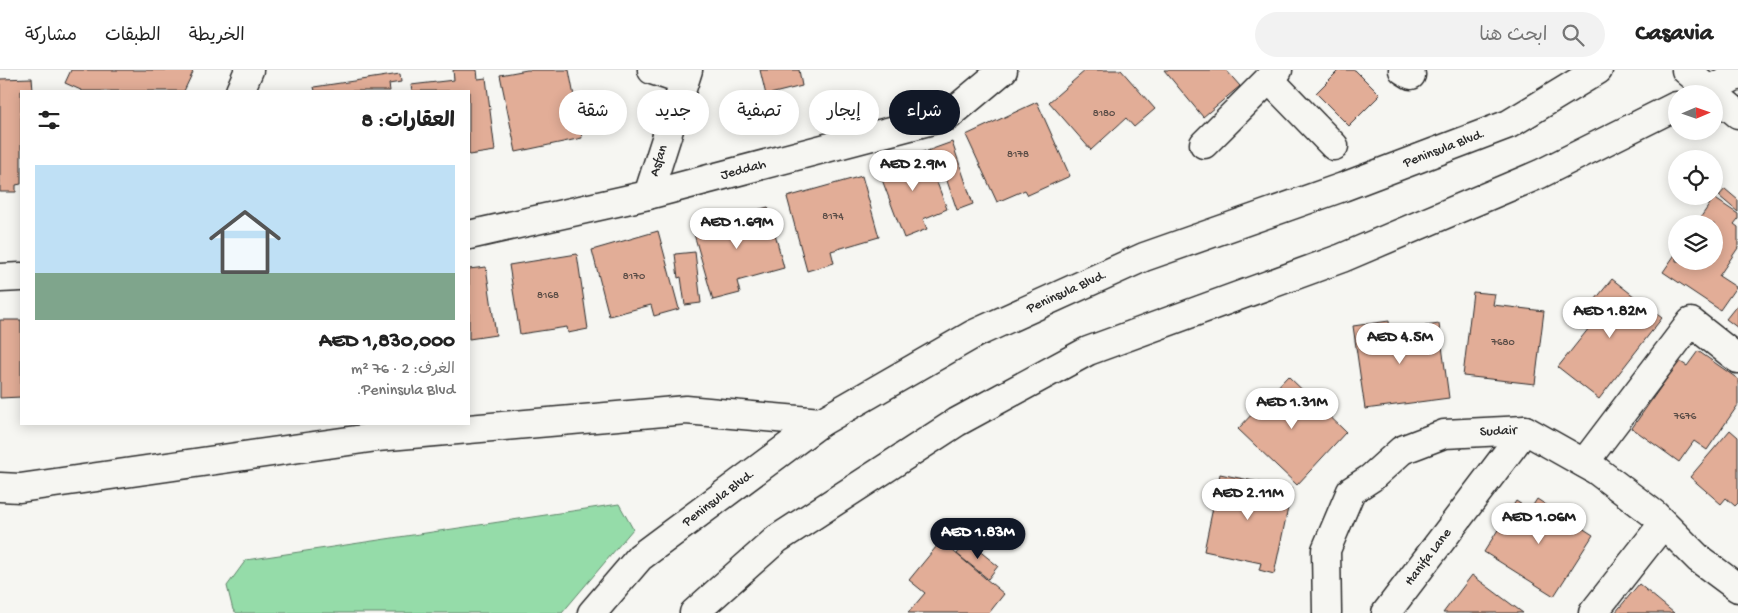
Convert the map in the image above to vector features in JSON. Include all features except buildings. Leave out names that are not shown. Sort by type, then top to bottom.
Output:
[{"type":"street","points":[[240,90],[249,70]]},
{"type":"street","points":[[652,70],[686,75]]},
{"type":"street","name":"Jeddah","points":[[470,235],[648,194],[948,116],[1003,70]]},
{"type":"street","name":"Peninsula Blvd.","points":[[592,613],[640,557],[821,422],[974,334],[1144,256],[1343,188],[1509,124],[1598,70]]},
{"type":"street","points":[[1686,70],[1699,85]]},
{"type":"street","name":"Asfan","points":[[648,194],[686,75]]},
{"type":"street","points":[[1204,144],[1274,75],[1334,146]]},
{"type":"street","points":[[1719,85],[1738,75]]},
{"type":"street","points":[[1723,104],[1738,114]]},
{"type":"street","points":[[694,613],[777,539],[957,422],[1088,351],[1342,258],[1540,174],[1668,110]]},
{"type":"street","points":[[0,278],[20,277]]},
{"type":"street","points":[[1584,463],[1691,322],[1738,359]]},
{"type":"street","points":[[0,487],[20,488],[377,437],[686,410],[821,422]]},
{"type":"street","name":"Sudair","points":[[1327,613],[1326,550],[1350,491],[1371,478],[1402,450],[1444,434],[1525,430],[1596,470],[1654,514],[1699,559],[1738,588]]},
{"type":"street","name":"Hanifa Lane","points":[[1386,613],[1525,430]]},
{"type":"street","points":[[1593,613],[1663,524]]},
{"type":"green space","points":[[619,504],[633,529],[562,613],[237,613],[233,610],[227,586],[246,560]]}]
